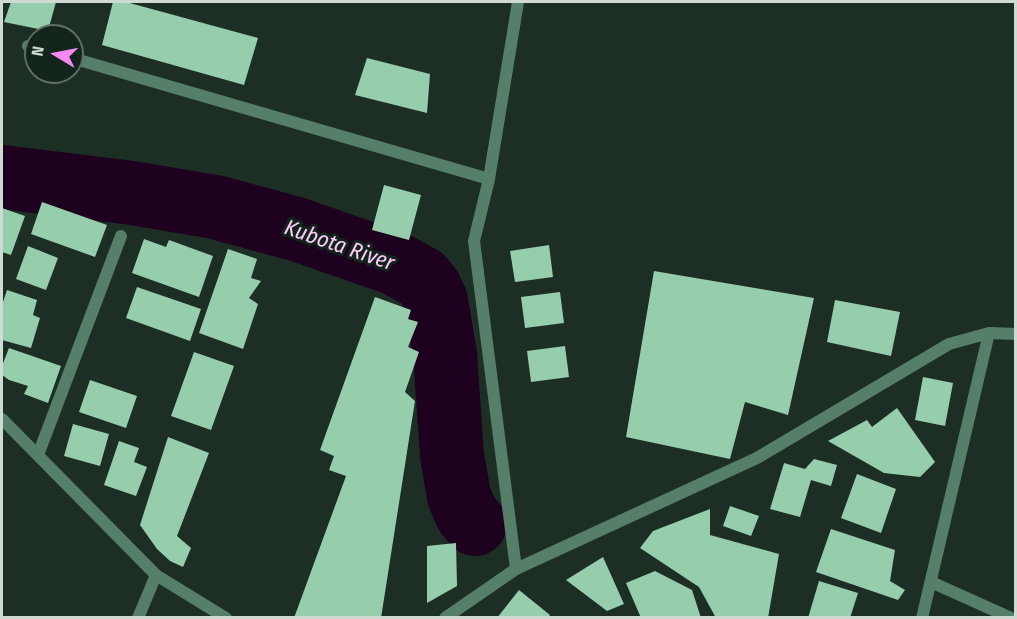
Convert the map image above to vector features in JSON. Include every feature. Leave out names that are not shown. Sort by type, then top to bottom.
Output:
[{"type":"street","points":[[516,569],[474,241],[489,179],[518,2]]},
{"type":"street","points":[[84,61],[489,179]]},
{"type":"street","points":[[38,455],[121,236]]},
{"type":"street","points":[[922,618],[989,333]]},
{"type":"street","points":[[445,618],[516,569],[757,458],[949,344],[989,333],[1016,334]]},
{"type":"street","points":[[2,418],[156,575],[226,618]]},
{"type":"street","points":[[138,618],[156,575]]},
{"type":"street","points":[[931,582],[1011,618]]},
{"type":"building","points":[[11,2],[56,2],[50,24],[24,24],[24,26],[4,22]]},
{"type":"building","points":[[113,2],[126,2],[258,38],[244,85],[102,45]]},
{"type":"building","points":[[367,58],[430,74],[427,113],[355,95]]},
{"type":"building","points":[[384,185],[421,195],[409,240],[372,230]]},
{"type":"building","points":[[42,202],[107,225],[95,257],[31,234]]},
{"type":"building","points":[[2,208],[25,216],[11,255],[2,252]]},
{"type":"building","points":[[144,239],[166,247],[169,240],[213,256],[199,297],[132,273]]},
{"type":"building","points":[[549,245],[553,277],[515,282],[510,251]]},
{"type":"building","points":[[28,246],[58,258],[46,290],[16,279]]},
{"type":"building","points":[[228,249],[257,259],[251,278],[261,281],[249,298],[258,304],[243,349],[199,333]]},
{"type":"building","points":[[654,271],[814,298],[788,415],[745,402],[730,459],[626,437]]},
{"type":"building","points":[[137,287],[201,309],[190,341],[126,318]]},
{"type":"building","points":[[7,290],[37,300],[33,315],[40,318],[31,348],[2,340],[2,305]]},
{"type":"building","points":[[560,292],[564,323],[525,328],[521,297]]},
{"type":"building","points":[[375,297],[411,310],[408,319],[418,322],[408,347],[419,352],[405,392],[415,401],[381,618],[294,618],[346,476],[329,470],[334,456],[320,450]]},
{"type":"building","points":[[835,300],[900,312],[891,356],[827,342]]},
{"type":"building","points":[[565,346],[569,377],[531,382],[527,351]]},
{"type":"building","points":[[9,348],[61,366],[48,403],[24,394],[28,386],[9,380],[2,375],[2,366]]},
{"type":"building","points":[[194,352],[234,366],[211,430],[171,416]]},
{"type":"building","points":[[923,377],[953,383],[945,426],[915,420]]},
{"type":"building","points":[[90,380],[137,396],[126,428],[79,412]]},
{"type":"building","points":[[897,408],[935,462],[920,477],[884,473],[828,441],[867,420],[872,427]]},
{"type":"building","points":[[73,424],[109,434],[100,466],[64,456]]},
{"type":"building","points":[[168,437],[209,453],[177,536],[191,548],[183,567],[170,561],[157,549],[140,525]]},
{"type":"building","points":[[119,441],[139,448],[134,462],[147,467],[136,496],[104,485]]},
{"type":"building","points":[[814,459],[837,465],[831,486],[811,480],[800,517],[770,509],[784,463],[805,469]]},
{"type":"building","points":[[857,474],[896,489],[881,533],[841,518]]},
{"type":"building","points":[[730,506],[759,516],[751,536],[723,526]]},
{"type":"building","points":[[710,509],[710,535],[779,554],[768,618],[716,618],[699,587],[640,548],[653,531]]},
{"type":"building","points":[[831,529],[895,550],[890,581],[905,590],[898,600],[816,572]]},
{"type":"building","points":[[456,543],[457,586],[427,603],[427,546]]},
{"type":"building","points":[[603,557],[624,604],[607,611],[566,580]]},
{"type":"building","points":[[655,571],[692,590],[701,618],[641,618],[626,583]]},
{"type":"building","points":[[819,581],[858,593],[850,618],[808,618]]},
{"type":"building","points":[[519,590],[550,615],[548,618],[497,618]]},
{"type":"waterway","name":"Kubota River","points":[[2,177],[132,193],[215,207],[296,229],[394,263],[422,278],[436,301],[445,354],[452,456],[459,496],[466,513],[475,524]]}]
